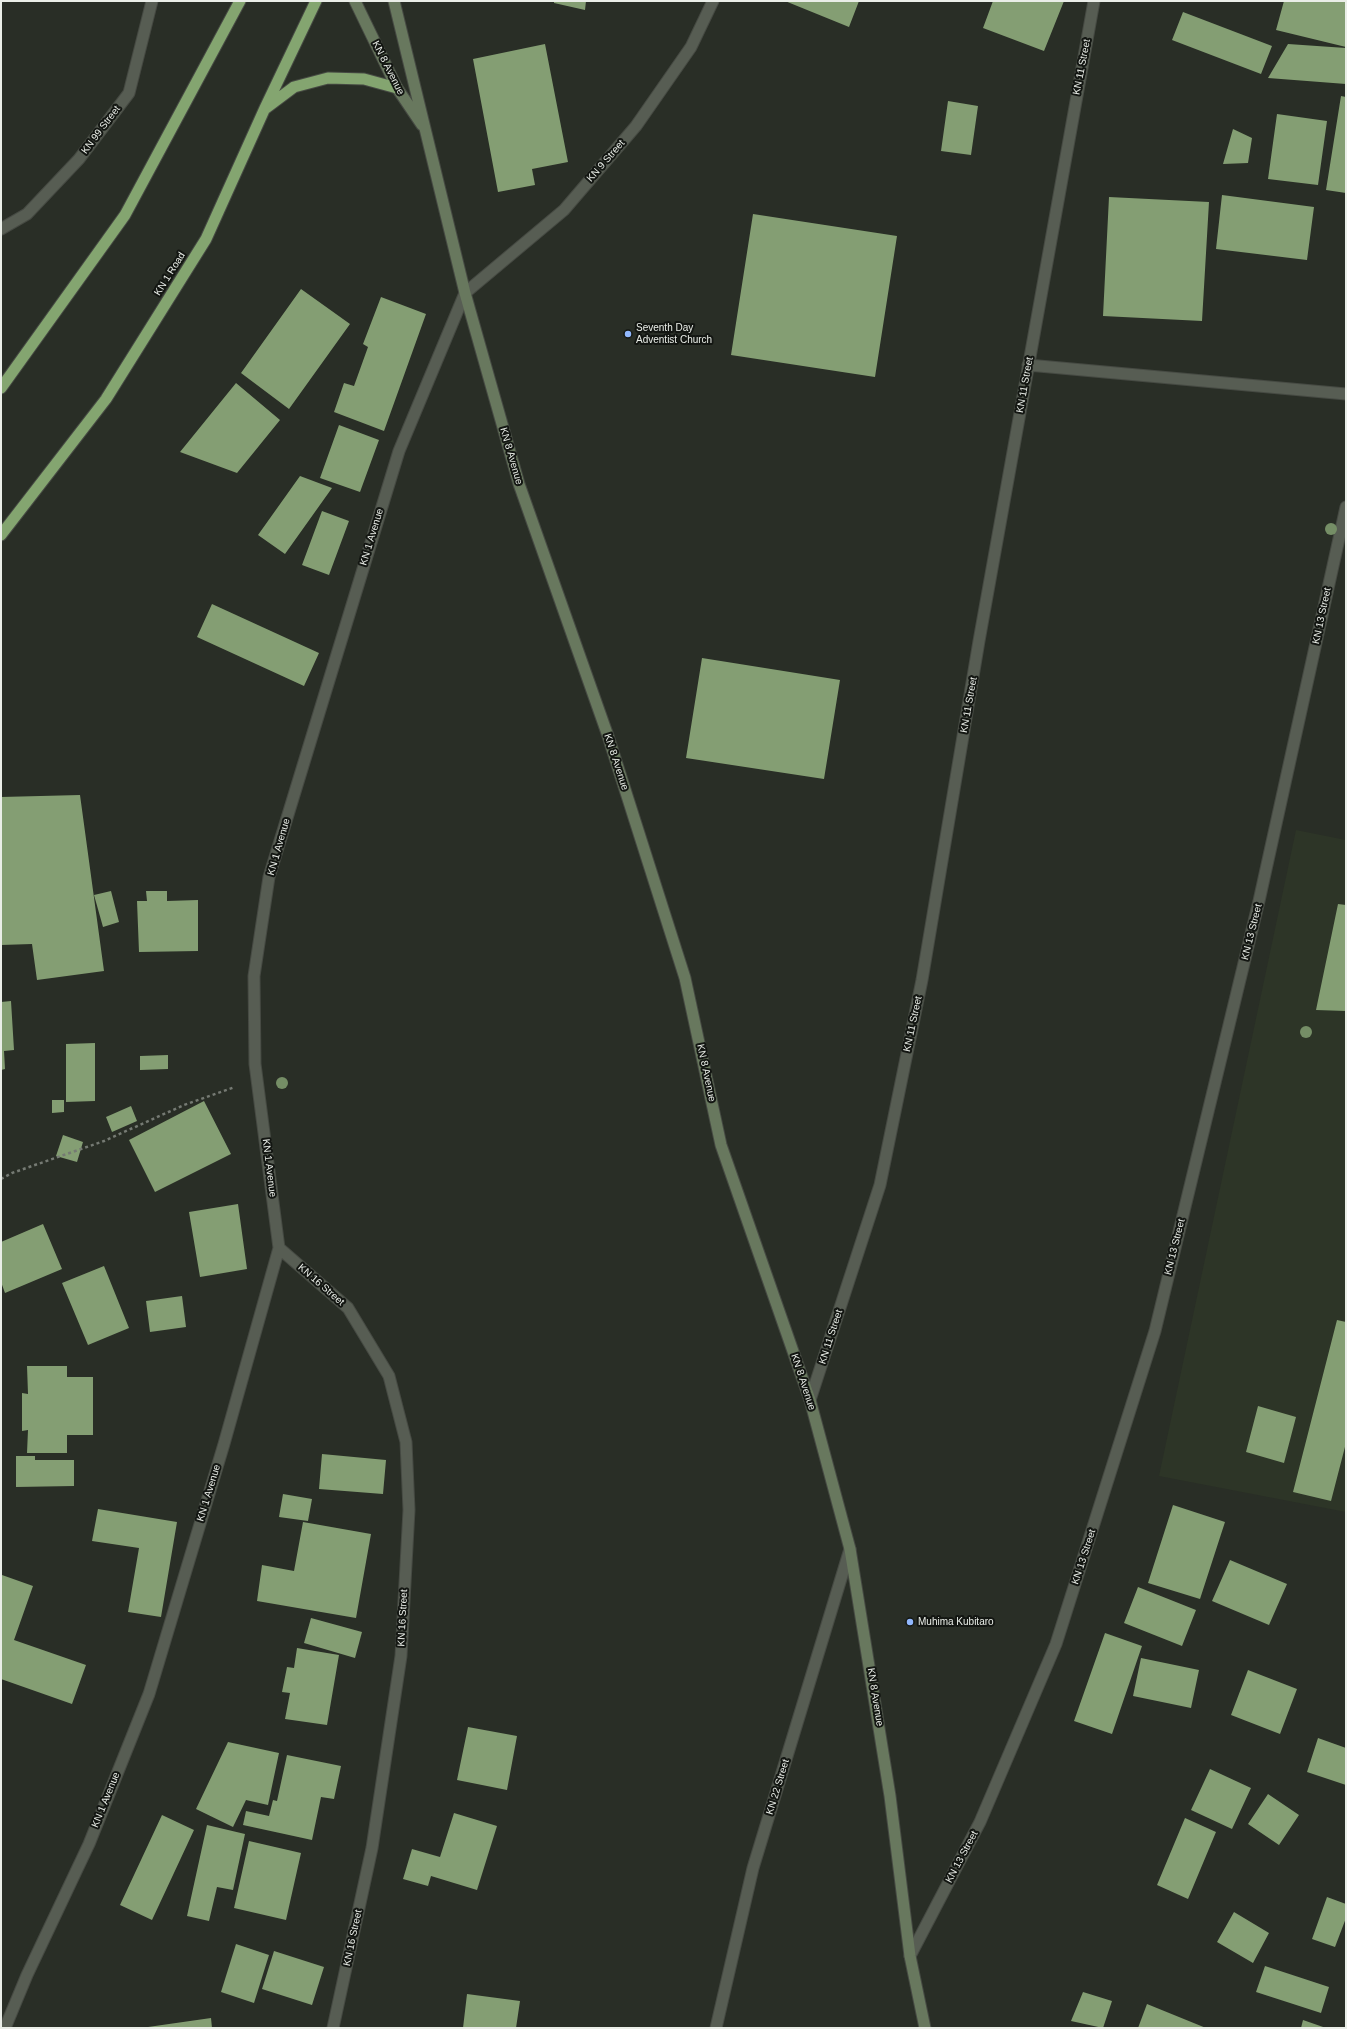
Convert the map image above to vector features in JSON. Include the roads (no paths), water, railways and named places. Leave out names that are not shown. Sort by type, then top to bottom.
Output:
[{"type":"highway","points":[[229,22],[232,1]]},
{"type":"highway","points":[[1,388],[125,215],[240,1]]},
{"type":"highway","name":"KN 1 Road","points":[[1,535],[106,399],[202,246],[316,1]]},
{"type":"highway","points":[[265,108],[294,87],[328,78],[364,79],[397,88]]},
{"type":"main road","name":"KN 8 Avenue","points":[[355,1],[397,88],[426,132]]},
{"type":"main road","name":"KN 8 Avenue","points":[[394,1],[465,293],[519,484],[608,736],[685,978],[721,1145],[810,1400],[850,1549],[890,1796],[910,1956],[925,2028]]},
{"type":"street","name":"KN 99 Street","points":[[1,229],[27,214],[79,159],[129,93],[152,1]]},
{"type":"street","name":"KN 9 Street","points":[[465,293],[564,210],[636,126],[691,47],[713,1]]},
{"type":"street","name":"KN 11 Street","points":[[810,1400],[882,1177],[922,980],[1028,365],[1094,1]]},
{"type":"street","name":"KN 1 Avenue","points":[[5,2028],[27,1975],[89,1844],[150,1694],[222,1452],[279,1248],[255,1064],[254,976],[269,877],[399,451],[465,293]]},
{"type":"street","points":[[1028,365],[1346,394]]},
{"type":"street","name":"KN 13 Street","points":[[910,1956],[980,1822],[1056,1644],[1155,1331],[1259,901],[1346,507]]},
{"type":"street","name":"KN 16 Street","points":[[279,1248],[348,1308],[389,1376],[406,1442],[409,1510],[401,1656],[372,1848],[334,2028]]},
{"type":"street","name":"KN 22 Street","points":[[716,2028],[753,1868],[850,1549]]},
{"type":"place","name":"Seventh Day Adventist Church","points":[[628,334]]},
{"type":"place","name":"Muhima Kubitaro","points":[[910,1622]]}]
